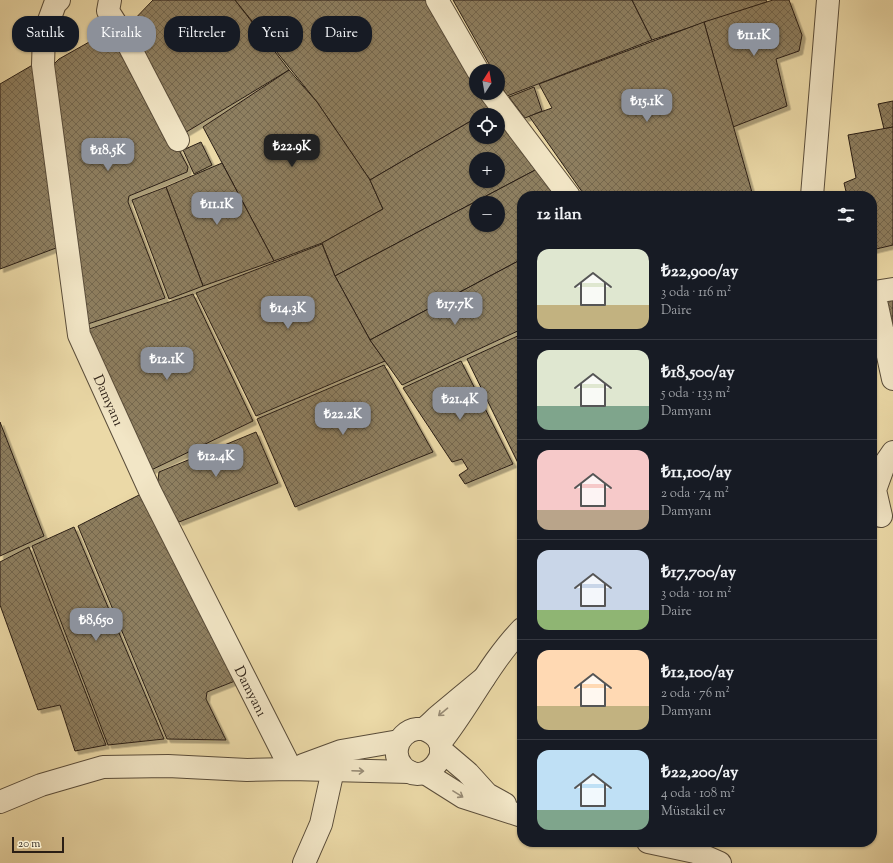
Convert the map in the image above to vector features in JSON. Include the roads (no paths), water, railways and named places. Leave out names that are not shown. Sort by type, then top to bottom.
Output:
[{"type":"street","name":"Damyanı","points":[[58,0],[55,4],[44,34],[43,64],[79,335],[150,491],[291,769]]},
{"type":"street","points":[[110,0],[108,11],[125,38],[178,140]]},
{"type":"street","points":[[436,0],[474,64]]},
{"type":"street","points":[[812,191],[828,0]]},
{"type":"street","points":[[496,100],[565,191]]},
{"type":"street","points":[[877,292],[893,289]]},
{"type":"street","points":[[877,306],[893,379]]},
{"type":"street","points":[[877,484],[884,465],[893,452]]},
{"type":"street","points":[[877,498],[882,517]]},
{"type":"street","points":[[0,802],[41,785],[103,767],[168,766],[247,770],[291,769],[418,772],[437,764],[440,746],[507,644],[517,634]]},
{"type":"street","points":[[291,769],[341,751],[399,741],[409,731],[423,729],[484,678]]},
{"type":"street","points":[[423,729],[436,736],[440,746],[487,794],[517,810]]},
{"type":"street","points":[[399,741],[397,756],[404,768],[418,772],[463,797],[517,814]]},
{"type":"street","points":[[304,863],[321,824],[332,770]]},
{"type":"street","points":[[672,847],[695,852],[720,863]]}]
